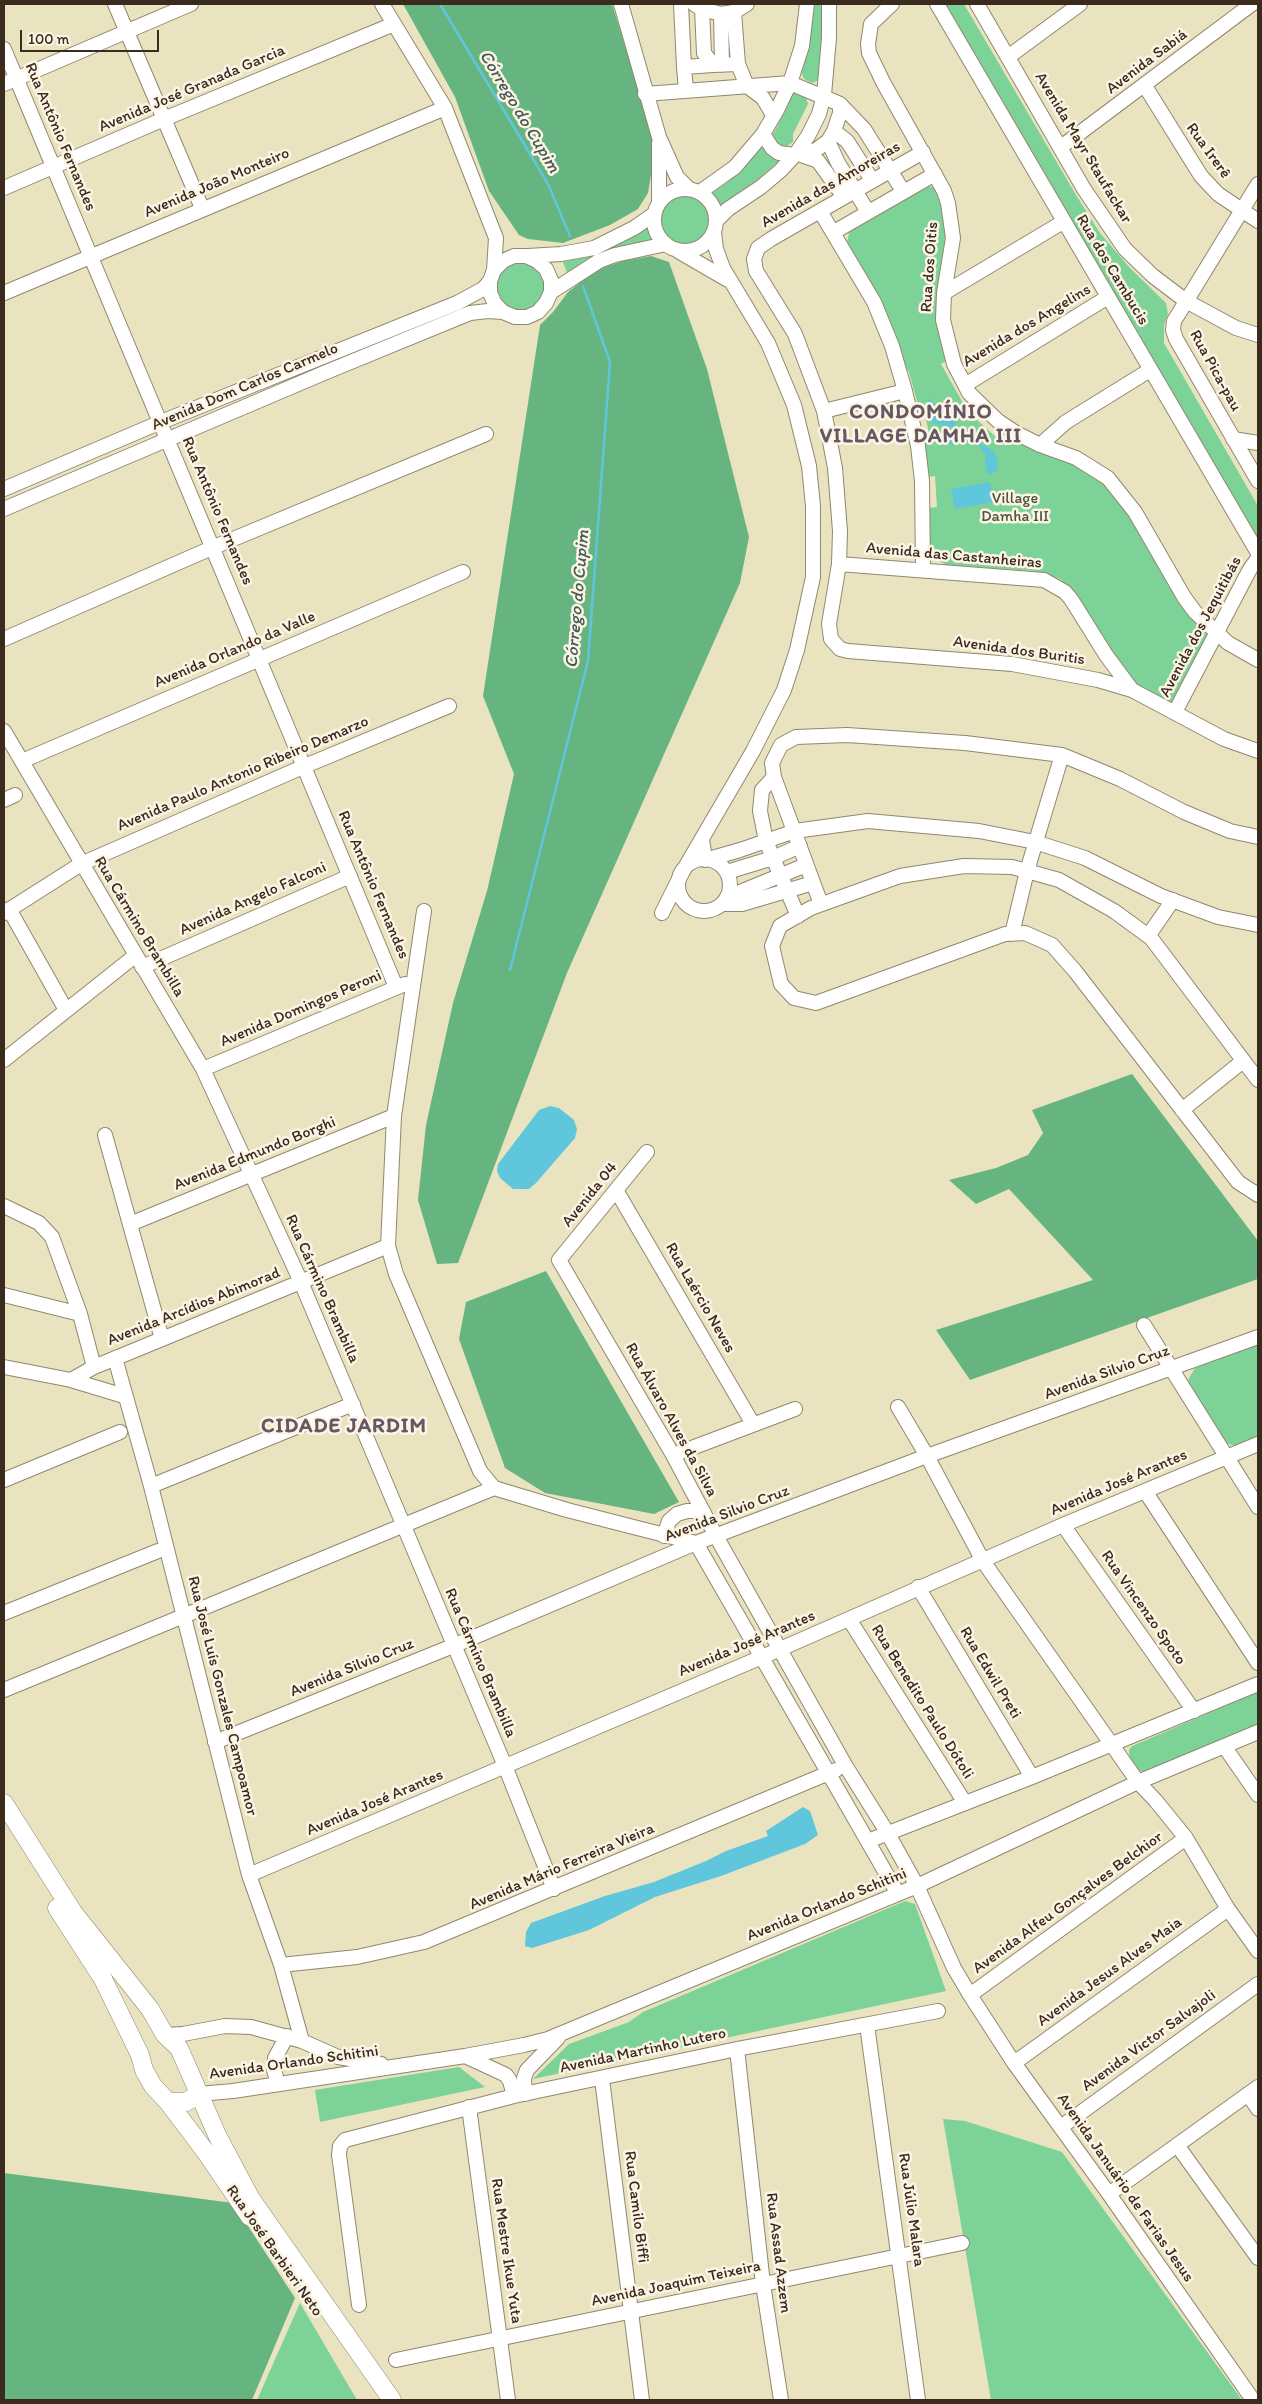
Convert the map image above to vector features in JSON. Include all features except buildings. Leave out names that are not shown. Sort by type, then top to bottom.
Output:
[{"type":"main road","points":[[4,1803],[73,1912],[150,2009],[165,2035],[146,2047],[140,2055],[102,1979],[4,1826]]},
{"type":"main road","name":"Rua José Barbieri Neto","points":[[165,2035],[179,2048],[218,2137],[250,2199],[392,2400]]},
{"type":"main road","name":"Rua José Barbieri Neto","points":[[140,2055],[144,2070],[153,2086],[168,2102],[380,2400]]},
{"type":"main road","points":[[168,2102],[186,2102],[199,2094]]},
{"type":"street","points":[[115,4],[202,208]]},
{"type":"street","points":[[10,81],[191,4]]},
{"type":"street","points":[[382,4],[445,108],[496,238],[490,293],[495,304],[503,312],[514,317],[526,317],[538,312],[546,303],[551,292],[551,280],[546,269],[537,261],[520,256],[496,238]]},
{"type":"street","points":[[621,4],[645,94],[659,137],[678,177],[694,191],[709,199],[715,209],[716,249],[731,282],[753,315],[780,368],[803,436],[813,506],[813,577],[800,642],[784,690],[753,751],[683,872],[662,914],[670,904],[685,902]]},
{"type":"street","points":[[681,4],[686,90]]},
{"type":"street","points":[[717,65],[704,53],[698,7],[728,13],[747,4]]},
{"type":"street","points":[[492,275],[503,261],[520,256],[561,254],[594,248],[634,228],[672,192],[694,191],[735,167],[763,134],[790,83],[802,46],[806,4]]},
{"type":"street","points":[[551,292],[599,261],[615,255],[671,247],[687,251],[698,248],[708,242],[715,226],[728,209],[762,187],[798,155],[819,114],[824,95],[829,38],[828,4]]},
{"type":"street","name":"Rua dos Oitis","points":[[892,4],[872,24],[868,44],[873,62],[944,191],[952,220],[952,238],[944,293],[943,320],[954,364],[964,385],[969,393],[998,421],[1040,445],[1087,464],[1114,484],[1136,512],[1184,597],[1217,635],[1258,660]]},
{"type":"street","name":"Rua dos Cambucis","points":[[937,4],[1258,553]]},
{"type":"street","name":"Avenida Mayr Staufackar","points":[[977,4],[1094,204],[1126,248],[1153,276],[1186,301],[1236,328],[1258,335]]},
{"type":"street","points":[[1008,57],[1080,4]]},
{"type":"street","name":"Avenida Sabiá","points":[[1061,147],[1145,86],[1252,4]]},
{"type":"street","points":[[717,65],[728,13]]},
{"type":"street","points":[[728,13],[738,64],[747,86],[763,98],[773,115]]},
{"type":"street","name":"Avenida José Granada Garcia","points":[[4,188],[164,119],[394,24]]},
{"type":"street","name":"Rua Antônio Fernandes","points":[[4,49],[10,81],[54,168],[92,256],[396,988]]},
{"type":"street","points":[[684,67],[738,64]]},
{"type":"street","points":[[645,94],[790,83],[824,95],[840,104],[864,129],[902,191]]},
{"type":"street","name":"Rua Irerê","points":[[1145,86],[1201,176],[1218,194],[1241,212],[1258,221]]},
{"type":"street","points":[[798,155],[816,150],[831,136],[840,113],[840,104]]},
{"type":"street","name":"Avenida João Monteiro","points":[[4,293],[202,208],[445,108]]},
{"type":"street","points":[[763,134],[772,148],[779,153],[798,155],[818,161],[868,212]]},
{"type":"street","points":[[831,136],[847,141],[872,180]]},
{"type":"street","points":[[831,136],[838,163],[850,194]]},
{"type":"street","points":[[659,137],[657,208],[654,225],[658,236],[671,247],[707,266],[731,282]]},
{"type":"street","name":"Avenida das Amoreiras","points":[[824,411],[795,334],[756,271],[754,260],[758,248],[923,152]]},
{"type":"street","points":[[834,232],[902,191],[936,174]]},
{"type":"street","name":"Rua Pica-pau","points":[[1258,184],[1174,321],[1176,339],[1258,481]]},
{"type":"street","points":[[820,211],[874,302],[889,340],[905,391],[918,446],[922,481],[923,570]]},
{"type":"street","points":[[944,293],[1064,222]]},
{"type":"street","name":"Avenida Dom Carlos Carmelo","points":[[4,489],[161,422],[457,303],[483,289],[492,275]]},
{"type":"street","name":"Avenida dos Angelins","points":[[964,385],[1108,298]]},
{"type":"street","name":"Avenida Dom Carlos Carmelo","points":[[4,509],[470,313],[503,312]]},
{"type":"street","points":[[1040,445],[1066,422],[1150,370]]},
{"type":"street","points":[[839,564],[840,531],[835,468],[824,411],[905,391]]},
{"type":"street","points":[[4,639],[214,547],[486,434]]},
{"type":"street","points":[[1233,439],[1258,443]]},
{"type":"street","points":[[39,474],[46,491]]},
{"type":"street","name":"Avenida dos Jequitibás","points":[[1175,712],[1217,635],[1250,568],[1258,558]]},
{"type":"street","name":"Avenida das Castanheiras","points":[[839,564],[1044,580],[1053,584],[1071,599],[1106,655],[1132,690]]},
{"type":"street","name":"Avenida dos Buritis","points":[[839,564],[829,634],[840,649],[1005,663],[1092,678],[1132,690],[1224,739],[1258,751]]},
{"type":"street","name":"Avenida Orlando da Valle","points":[[22,762],[259,658],[463,572]]},
{"type":"street","points":[[1092,678],[1106,655]]},
{"type":"street","name":"Avenida Paulo Antonio Ribeiro Demarzo","points":[[7,911],[81,864],[304,766],[449,706]]},
{"type":"street","name":"Rua Cármino Brambilla","points":[[4,731],[203,1069],[301,1282],[505,1766],[554,1889]]},
{"type":"street","points":[[822,904],[783,806],[774,777],[772,763],[781,745],[796,737],[847,735],[946,742],[1062,755],[1120,779],[1192,816],[1230,831],[1258,837]]},
{"type":"street","points":[[1012,934],[1035,842],[1062,755]]},
{"type":"street","points":[[774,777],[762,790],[760,811],[766,841],[798,916]]},
{"type":"street","points":[[806,865],[754,886],[708,911],[691,908],[685,902],[679,887],[683,872],[689,865],[740,850],[794,830],[868,821],[979,831],[1035,842],[1085,858],[1172,900],[1218,917],[1258,925]]},
{"type":"street","points":[[702,839],[705,860]]},
{"type":"street","points":[[727,872],[773,858],[800,846]]},
{"type":"street","points":[[705,860],[721,866],[727,872],[730,880],[725,901]]},
{"type":"street","points":[[1258,1080],[1148,936],[1114,911],[1059,880],[1027,871],[1012,867],[964,866],[900,876],[822,904],[798,916],[780,926],[772,946],[781,984],[794,998],[816,1004],[1005,934],[1025,933],[1052,945],[1075,970],[1238,1182],[1258,1195]]},
{"type":"street","name":"Avenida Angelo Falconi","points":[[4,1060],[66,1010],[139,961],[350,876]]},
{"type":"street","points":[[725,901],[742,904],[813,883]]},
{"type":"street","points":[[1148,936],[1172,900]]},
{"type":"street","points":[[7,911],[66,1010]]},
{"type":"street","points":[[424,911],[394,1116],[388,1246],[396,1274],[480,1471],[494,1488],[696,1544],[898,1894]]},
{"type":"street","name":"Avenida Domingos Peroni","points":[[203,1069],[413,981]]},
{"type":"street","points":[[1182,1110],[1243,1061]]},
{"type":"street","name":"Avenida Edmundo Borghi","points":[[130,1224],[394,1116]]},
{"type":"street","points":[[105,1135],[162,1339]]},
{"type":"street","name":"Avenida 04","points":[[559,1260],[648,1152]]},
{"type":"street","name":"Rua Laércio Neves","points":[[616,1190],[753,1424]]},
{"type":"street","points":[[4,1206],[39,1223],[52,1237],[80,1314],[94,1367]]},
{"type":"street","name":"Avenida Arcídios Abimorad","points":[[70,1380],[94,1367],[388,1246]]},
{"type":"street","name":"Rua Álvaro Alves da Silva","points":[[559,1260],[673,1455],[716,1536],[845,1765],[887,1832],[917,1886]]},
{"type":"street","points":[[4,1296],[80,1314]]},
{"type":"street","points":[[1144,1325],[1258,1507]]},
{"type":"street","name":"Avenida Silvio Cruz","points":[[215,1742],[453,1646],[716,1536],[927,1456],[1258,1337]]},
{"type":"street","name":"Rua José Luís Gonzales Campoamor","points":[[116,1358],[124,1396],[151,1486],[249,1875],[281,1965],[302,2041]]},
{"type":"street","points":[[4,1367],[70,1380],[124,1396]]},
{"type":"street","points":[[151,1486],[353,1404]]},
{"type":"street","points":[[898,1407],[927,1456],[983,1561],[1138,1782],[1186,1838],[1228,1909],[1258,1951]]},
{"type":"street","points":[[673,1455],[795,1409]]},
{"type":"street","points":[[4,1480],[120,1432]]},
{"type":"street","name":"Avenida José Arantes","points":[[249,1875],[762,1657],[780,1647],[849,1619],[918,1587],[1258,1444]]},
{"type":"street","points":[[4,1690],[494,1488]]},
{"type":"street","points":[[1145,1492],[1258,1663]]},
{"type":"street","points":[[664,1536],[669,1521],[677,1514],[687,1511],[703,1511]]},
{"type":"street","name":"Rua Vincenzo Spoto","points":[[1064,1525],[1194,1710]]},
{"type":"street","points":[[4,1613],[158,1551]]},
{"type":"street","name":"Rua Edwil Preti","points":[[918,1587],[1032,1777]]},
{"type":"street","name":"Rua Benedito Paulo Dótoli","points":[[849,1619],[965,1803]]},
{"type":"street","points":[[868,1840],[1032,1777],[1258,1684]]},
{"type":"street","name":"Avenida Orlando Schitini","points":[[199,2094],[465,2056],[537,2043],[917,1886],[1138,1782],[1258,1732]]},
{"type":"street","points":[[1224,1746],[1258,1795]]},
{"type":"street","name":"Avenida Mário Ferreira Vieira","points":[[281,1965],[357,1957],[424,1942],[829,1774],[845,1765]]},
{"type":"street","name":"Avenida Alfeu Gonçalves Belchior","points":[[970,1995],[1186,1838]]},
{"type":"street","name":"Avenida Januário de Farias Jesus","points":[[917,1886],[954,1968],[1014,2063],[1109,2194],[1253,2400]]},
{"type":"street","name":"Avenida Jesus Alves Maia","points":[[1014,2063],[1228,1909]]},
{"type":"street","name":"Avenida Victor Salvajoli","points":[[1061,2127],[1258,1984]]},
{"type":"street","name":"Avenida Martinho Lutero","points":[[359,2305],[339,2155],[342,2142],[358,2135],[520,2095],[737,2049],[938,2011]]},
{"type":"street","name":"Rua Júlio Malara","points":[[867,2025],[900,2256],[918,2400]]},
{"type":"street","name":"Avenida Orlando Schitini","points":[[165,2035],[183,2034],[225,2026],[251,2027],[302,2041],[338,2057],[394,2066]]},
{"type":"street","points":[[520,2095],[527,2070],[563,2033]]},
{"type":"street","points":[[278,2084],[274,2070],[275,2058],[287,2036]]},
{"type":"street","name":"Rua Assad Azzem","points":[[737,2049],[763,2284],[781,2400]]},
{"type":"street","points":[[465,2056],[506,2075],[520,2095]]},
{"type":"street","points":[[334,2074],[338,2057]]},
{"type":"street","name":"Rua Camilo Biffi","points":[[602,2079],[642,2400]]},
{"type":"street","points":[[1109,2194],[1253,2091],[1258,2109]]},
{"type":"street","name":"Rua Mestre Ikue Yuta","points":[[469,2107],[508,2400]]},
{"type":"street","points":[[1177,2145],[1258,2258]]},
{"type":"street","name":"Avenida Joaquim Teixeira","points":[[396,2360],[962,2243]]},
{"type":"green space","points":[[403,4],[612,4],[656,145],[648,193],[638,209],[610,225],[563,243],[528,239],[519,235],[489,191],[455,97]]},
{"type":"green space","points":[[814,4],[822,4],[822,74],[818,80],[812,83],[804,79],[801,72],[812,25]]},
{"type":"green space","points":[[944,4],[964,4],[1100,233],[1130,268],[1166,303],[1168,314],[1164,325],[1164,343],[1258,506],[1258,541]]},
{"type":"green space","points":[[796,92],[806,97],[808,104],[793,134],[793,142],[787,146],[780,146],[773,138],[773,134],[789,104],[788,96]]},
{"type":"green space","points":[[760,143],[766,152],[780,160],[760,178],[719,206],[711,194],[728,182]]},
{"type":"green space","name":"Village Damha III","points":[[926,185],[937,189],[948,216],[948,360],[941,364],[968,412],[1006,446],[1012,438],[1089,470],[1117,494],[1207,635],[1208,639],[1177,701],[1160,702],[1126,678],[1073,591],[1060,579],[1035,571],[946,565],[939,561],[932,553],[929,545],[929,508],[937,507],[935,476],[927,477],[923,441],[930,439],[924,408],[919,409],[909,372],[902,361],[847,242],[850,229]]},
{"type":"green space","points":[[679,194],[689,194],[703,201],[710,215],[710,225],[703,239],[689,246],[679,246],[669,242],[662,235],[658,225],[658,215],[662,205],[669,198]]},
{"type":"green space","points":[[646,224],[653,243],[620,247],[595,256],[568,275],[562,260],[578,258],[621,242]]},
{"type":"green space","points":[[651,256],[669,262],[707,369],[749,537],[740,583],[567,973],[458,1263],[437,1264],[418,1200],[426,1125],[453,1003],[487,891],[514,774],[483,696],[540,325],[553,312],[568,292],[596,270],[623,261]]},
{"type":"green space","points":[[514,261],[537,264],[549,284],[541,306],[519,313],[508,309],[499,301],[495,289],[497,277],[503,268]]},
{"type":"green space","points":[[1132,1074],[1258,1241],[1258,1279],[970,1380],[936,1330],[1093,1280],[1009,1189],[976,1204],[949,1180],[996,1168],[1028,1155],[1043,1133],[1032,1110]]},
{"type":"green space","points":[[546,1271],[679,1502],[654,1514],[545,1493],[505,1468],[459,1339],[466,1302]]},
{"type":"green space","points":[[1258,1344],[1258,1438],[1239,1446],[1225,1443],[1188,1383],[1189,1378],[1195,1368]]},
{"type":"green space","points":[[1258,1692],[1258,1726],[1147,1772],[1136,1770],[1130,1761],[1129,1750],[1132,1746]]},
{"type":"green space","points":[[905,1901],[915,1904],[946,1991],[533,2079],[569,2044],[629,2022],[643,2012]]},
{"type":"green space","points":[[459,2067],[485,2087],[320,2122],[315,2090]]},
{"type":"green space","points":[[943,2119],[965,2121],[1062,2152],[1242,2400],[991,2400]]},
{"type":"green space","points":[[4,2173],[233,2203],[295,2298],[252,2400],[4,2400]]},
{"type":"green space","points":[[300,2303],[357,2400],[257,2400]]},
{"type":"water","points":[[929,398],[939,410],[949,409],[954,414],[956,427],[968,437],[994,451],[998,462],[996,471],[988,475],[985,465],[986,456],[980,447],[972,441],[950,445],[947,440],[957,438],[957,435],[952,427],[933,423],[926,411],[926,403]]},
{"type":"water","points":[[990,482],[993,502],[955,509],[951,489]]},
{"type":"water","points":[[550,1106],[559,1108],[574,1120],[577,1129],[575,1138],[529,1189],[513,1189],[500,1178],[497,1171],[498,1164],[539,1110]]},
{"type":"water","points":[[803,1807],[810,1811],[818,1835],[805,1844],[721,1876],[655,1897],[589,1930],[532,1948],[525,1946],[526,1932],[531,1923],[605,1896],[654,1882],[726,1851],[768,1836],[766,1831]]},
{"type":"waterway","name":"Córrego do Cupim","points":[[440,4],[548,184],[570,236]]},
{"type":"waterway","name":"Córrego do Cupim","points":[[510,970],[588,661],[610,362],[583,286]]},
{"type":"district","name":"CONDOMÍNIO VILLAGE DAMHA III","points":[[921,425]]},
{"type":"district","name":"CIDADE JARDIM","points":[[344,1427]]}]
